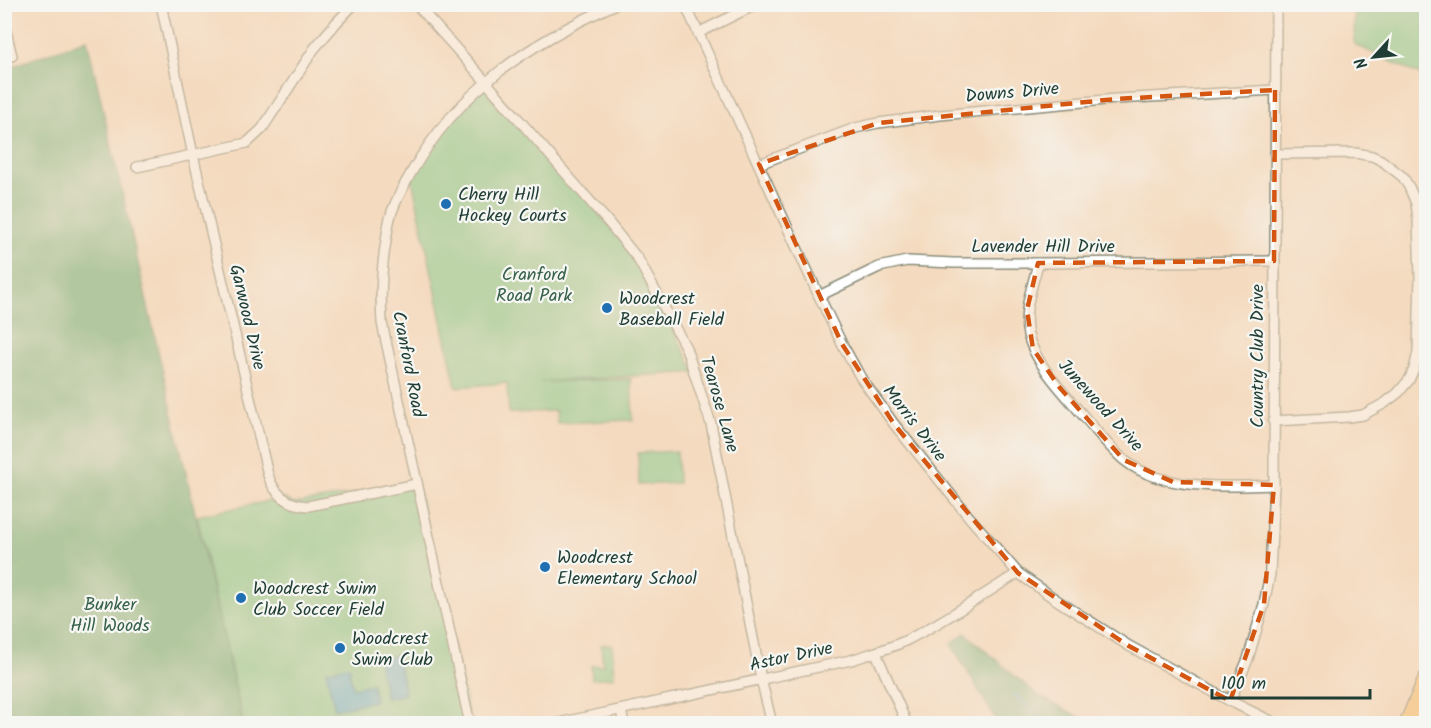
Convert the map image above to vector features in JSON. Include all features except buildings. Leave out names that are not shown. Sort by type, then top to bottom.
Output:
[{"type":"main road","points":[[1407,723],[1426,679]]},
{"type":"street","name":"Garwood Drive","points":[[161,4],[193,155],[268,475],[276,491],[291,503],[311,506],[417,484]]},
{"type":"street","points":[[137,167],[246,143],[262,129],[314,50],[354,4]]},
{"type":"street","name":"Tearose Lane","points":[[416,4],[638,259],[686,348],[711,424],[761,679],[772,723]]},
{"type":"street","name":"Cranford Road","points":[[470,723],[382,323],[380,293],[389,220],[397,198],[421,156],[456,110],[486,82],[549,37],[616,4]]},
{"type":"street","name":"Morris Drive","points":[[685,4],[842,344],[861,378],[894,424],[969,517],[1018,573],[1055,599],[1129,646],[1230,701],[1277,723]]},
{"type":"street","points":[[698,33],[757,4]]},
{"type":"street","name":"Country Club Drive","points":[[1230,701],[1248,659],[1270,574],[1274,485],[1276,4]]},
{"type":"street","points":[[4,24],[12,56]]},
{"type":"street","name":"Downs Drive","points":[[759,164],[855,128],[879,123],[940,115],[1116,99],[1275,90]]},
{"type":"street","points":[[1273,421],[1363,415],[1398,393],[1409,380],[1418,352],[1420,277],[1416,203],[1403,177],[1381,160],[1356,153],[1275,154]]},
{"type":"street","name":"Lavender Hill Drive","points":[[819,297],[879,267],[907,261],[1038,263],[1274,261]]},
{"type":"street","name":"Junewood Drive","points":[[1038,263],[1026,324],[1033,349],[1060,388],[1124,460],[1137,469],[1173,482],[1218,486],[1274,485]]},
{"type":"street","name":"Astor Drive","points":[[554,723],[876,653],[941,621],[1018,573]]},
{"type":"street","points":[[876,653],[907,723]]},
{"type":"street","points":[[621,710],[624,723]]},
{"type":"highlighted area","points":[[1275,90],[1274,261],[1038,263],[1027,310],[1033,349],[1060,388],[1124,460],[1173,482],[1274,485],[1264,604],[1230,701],[1129,646],[1018,573],[894,424],[842,344],[759,164],[878,123],[1116,99]]},
{"type":"green space","points":[[1355,5],[1426,5],[1426,85],[1420,75],[1354,44]]},
{"type":"green space","name":"Bunker Hill Woods","points":[[87,39],[243,723],[5,723],[5,69]]},
{"type":"green space","name":"Cranford Road Park","points":[[486,82],[638,259],[695,372],[540,382],[631,379],[633,420],[557,423],[556,411],[509,413],[507,383],[456,387],[411,174],[421,156]]},
{"type":"green space","points":[[677,451],[678,483],[639,485],[638,453]]},
{"type":"green space","name":"Woodcrest Swim Club","points":[[417,484],[470,723],[243,723],[197,516],[283,498],[294,504]]},
{"type":"green space","points":[[965,633],[1037,695],[1091,723],[998,723],[951,644]]},
{"type":"green space","points":[[612,644],[614,677],[592,679],[591,666],[603,665],[601,645]]},
{"type":"water","points":[[397,655],[405,694],[386,698],[378,660]]},
{"type":"water","points":[[348,666],[351,670],[349,671],[353,688],[372,684],[375,701],[335,709],[326,671]]},
{"type":"waterway","points":[[1014,694],[1049,724]]},
{"type":"place","name":"Cherry Hill Hockey Courts","points":[[446,204]]},
{"type":"place","name":"Woodcrest Baseball Field","points":[[607,308]]},
{"type":"place","name":"Woodcrest Elementary School","points":[[545,567]]},
{"type":"place","name":"Woodcrest Swim Club Soccer Field","points":[[241,598]]},
{"type":"place","name":"Woodcrest Swim Club","points":[[340,648]]}]
